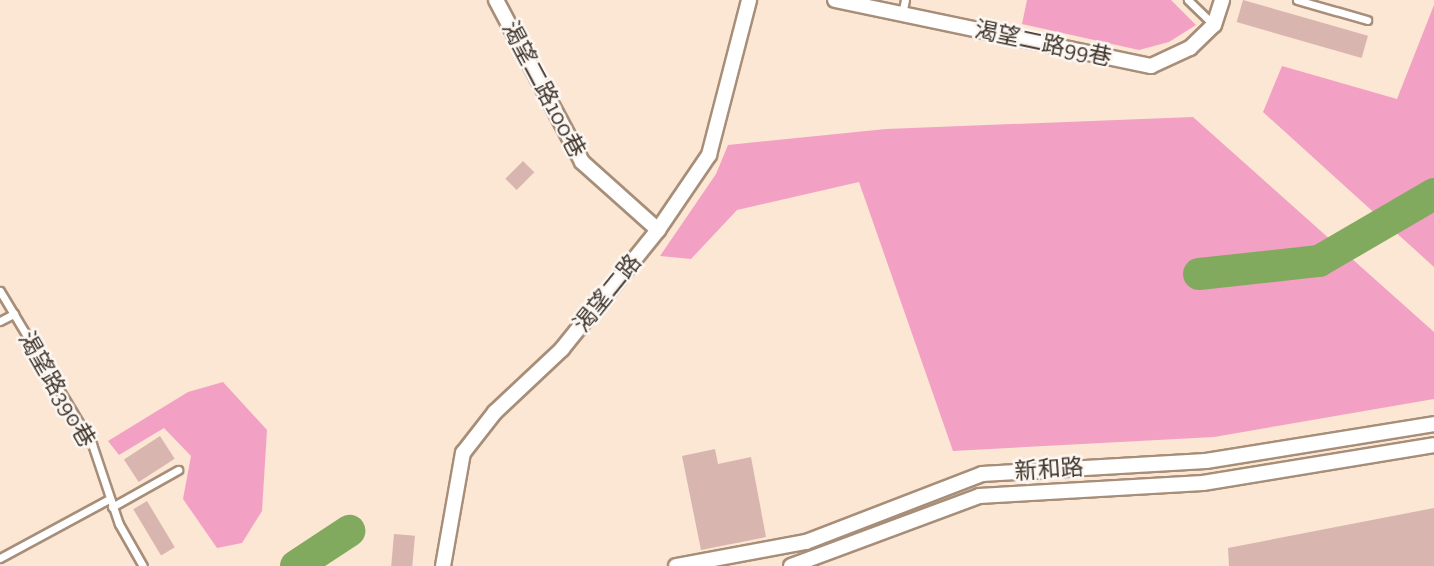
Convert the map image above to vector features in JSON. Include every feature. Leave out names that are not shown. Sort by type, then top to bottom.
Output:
[{"type":"street","name":"渴望二路100巷","points":[[496,0],[582,162],[658,230]]},
{"type":"street","name":"渴望二路","points":[[443,566],[463,453],[495,412],[562,349],[658,230],[709,155],[729,93],[750,0]]},
{"type":"street","name":"渴望二路99巷","points":[[835,0],[904,7],[1151,66],[1190,48],[1214,25],[1222,0]]},
{"type":"street","name":"新和路","points":[[676,566],[806,542],[982,474],[1206,461],[1434,424]]},
{"type":"street","name":"新和路","points":[[791,566],[979,496],[1203,483],[1434,445]]},
{"type":"lane","points":[[1188,0],[1214,25]]},
{"type":"lane","points":[[1297,0],[1367,20]]},
{"type":"lane","name":"渴望路390巷","points":[[0,291],[92,444],[111,503],[143,566]]},
{"type":"lane","points":[[0,321],[14,314]]},
{"type":"lane","points":[[0,558],[178,470]]},
{"type":"shaded area","points":[[1027,0],[1171,0],[1196,25],[1169,42],[1139,50],[1022,24]]},
{"type":"shaded area","points":[[1434,5],[1434,267],[1263,112],[1282,66],[1397,99]]},
{"type":"shaded area","points":[[1193,117],[1434,332],[1434,399],[1214,437],[953,451],[859,182],[737,210],[691,259],[660,256],[716,174],[728,145],[886,129]]},
{"type":"shaded area","points":[[223,382],[267,430],[262,511],[242,543],[217,548],[183,499],[191,456],[164,428],[119,455],[108,441],[188,392]]},
{"type":"building","points":[[1243,0],[1368,36],[1362,58],[1237,22]]},
{"type":"building","points":[[523,161],[534,172],[517,190],[505,179]]},
{"type":"building","points":[[160,436],[175,459],[139,482],[124,459]]},
{"type":"building","points":[[715,449],[718,464],[751,457],[766,537],[701,550],[682,456]]},
{"type":"building","points":[[147,501],[175,547],[161,556],[133,509]]},
{"type":"building","points":[[1434,508],[1434,566],[1229,566],[1228,548]]},
{"type":"building","points":[[394,534],[415,536],[412,566],[391,566]]},
{"type":"waterway","points":[[1199,274],[1319,261],[1434,194]]},
{"type":"waterway","points":[[296,566],[349,531]]}]
